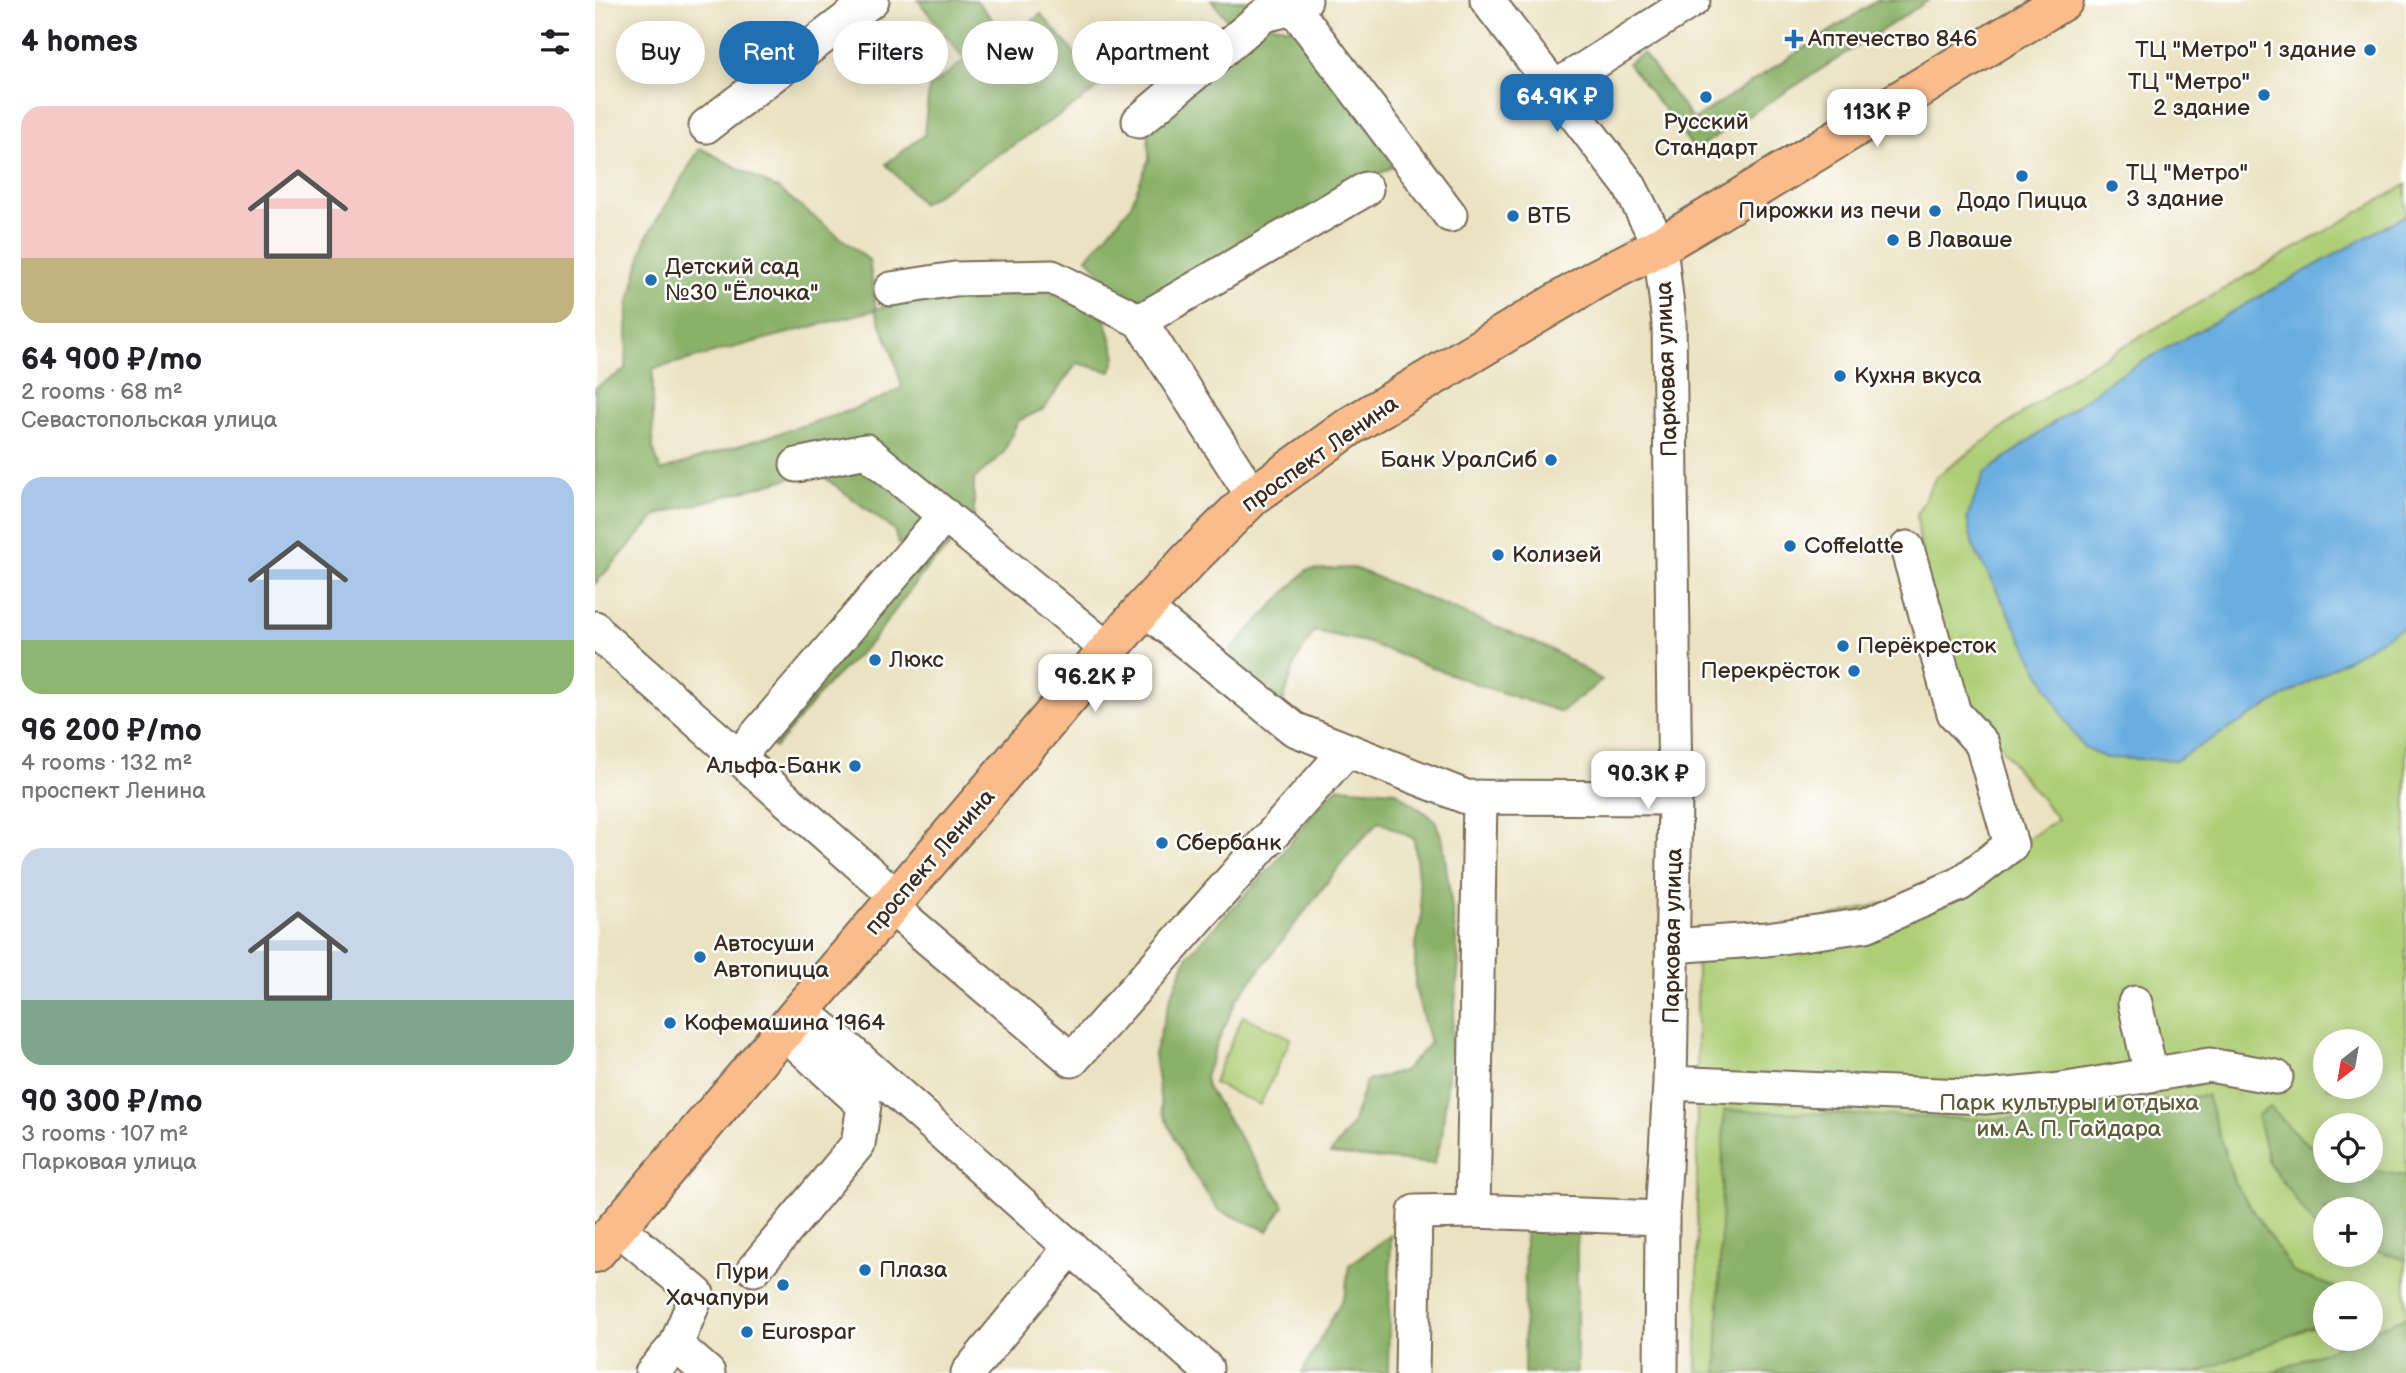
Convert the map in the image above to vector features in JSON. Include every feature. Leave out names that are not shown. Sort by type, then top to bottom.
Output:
[{"type":"main road","name":"проспект Ленина","points":[[606,1240],[1145,608],[1253,496],[1352,425],[1596,279],[1660,246],[2064,0]]},
{"type":"street","points":[[706,126],[872,0]]},
{"type":"street","points":[[1487,0],[1629,185],[1660,246]]},
{"type":"street","points":[[1556,87],[1693,0]]},
{"type":"street","points":[[1139,121],[1264,15],[1299,4],[1450,215]]},
{"type":"street","points":[[1140,321],[1366,189]]},
{"type":"street","name":"Парковая улица","points":[[1660,246],[1669,323],[1675,798],[1670,1083],[1662,1218],[1661,1373]]},
{"type":"street","points":[[891,289],[955,279],[1052,276],[1140,321],[1253,496]]},
{"type":"street","points":[[797,465],[866,451],[1110,650]]},
{"type":"street","points":[[737,758],[945,515]]},
{"type":"street","points":[[1672,946],[1754,940],[1866,925],[1960,884],[2011,845],[1982,744],[1954,713],[1907,548]]},
{"type":"street","points":[[1145,608],[1294,729],[1466,797],[1675,798]]},
{"type":"street","points":[[595,628],[895,902],[1072,1059],[1347,750]]},
{"type":"street","points":[[1473,1211],[1480,797]]},
{"type":"street","points":[[2135,1003],[2151,1075]]},
{"type":"street","points":[[793,1022],[840,1042],[1070,1247],[1188,1364]]},
{"type":"street","points":[[754,1269],[858,1144],[865,1105],[793,1022]]},
{"type":"street","points":[[1670,1083],[1985,1097],[2061,1090],[2209,1065],[2276,1077]]},
{"type":"street","points":[[1412,1373],[1415,1212],[1473,1211],[1662,1218]]},
{"type":"street","points":[[606,1240],[697,1294],[676,1345],[652,1373]]},
{"type":"street","points":[[968,1373],[1070,1247]]},
{"type":"street","points":[[676,1345],[708,1373]]},
{"type":"green space","points":[[918,0],[976,0],[994,21],[962,21],[962,56],[948,38],[948,21],[934,21]]},
{"type":"green space","points":[[1211,0],[1260,0],[1233,21],[1228,21]]},
{"type":"green space","points":[[1878,0],[1929,0],[1695,150],[1628,63],[1643,53],[1693,120]]},
{"type":"green space","points":[[1041,14],[1047,21],[1033,21]]},
{"type":"green space","points":[[1266,24],[1298,29],[1400,162],[1139,314],[1087,258],[1130,207],[1149,159],[1148,125],[1196,84],[1233,84],[1233,52]]},
{"type":"green space","points":[[1058,34],[1072,50],[1072,84],[1102,85],[922,204],[886,164],[924,135],[929,88],[934,84],[948,84],[948,73],[962,62],[962,84],[1058,84]]},
{"type":"green space","points":[[700,148],[780,190],[869,260],[876,309],[916,297],[1048,291],[1105,318],[1116,356],[1111,372],[1077,363],[1044,409],[1018,421],[1003,454],[974,479],[974,523],[927,568],[872,641],[825,687],[775,748],[764,741],[924,554],[898,543],[894,530],[816,471],[657,515],[595,584],[595,388],[626,369],[628,306],[646,238]],"holes":[[[875,310],[891,349],[902,387],[892,393],[850,411],[661,471],[653,448],[653,369]]]},
{"type":"green space","name":"Парк культуры и отдыха им. А. П. Гайдара","points":[[2406,185],[2406,1373],[1697,1373],[1697,943],[1729,942],[1960,884],[2058,819],[2022,776],[1966,699],[1923,575],[1917,514],[1936,477],[2080,371]]},
{"type":"green space","points":[[1354,568],[1550,649],[1602,680],[1561,712],[1479,685],[1366,642],[1314,631],[1295,663],[1283,702],[1232,664],[1231,649],[1307,570]]},
{"type":"green space","points":[[1338,787],[1395,791],[1435,820],[1443,842],[1459,962],[1442,1137],[1434,1164],[1330,1154],[1352,1125],[1366,1081],[1404,1071],[1430,1043],[1415,988],[1415,948],[1422,916],[1414,839],[1379,821],[1354,848],[1237,999],[1205,1077],[1207,1087],[1284,1206],[1268,1231],[1218,1210],[1187,1164],[1162,1111],[1154,1054],[1171,996],[1188,955],[1274,864],[1317,807]]},
{"type":"green space","points":[[1243,1016],[1291,1038],[1260,1105],[1213,1083]]},
{"type":"green space","points":[[2207,1095],[2234,1182],[2294,1273],[2317,1281],[2313,1281],[2313,1326],[2197,1373],[1717,1373],[1724,1110],[1997,1120]]},
{"type":"green space","points":[[2270,1107],[2313,1148],[2313,1183],[2383,1183],[2383,1172],[2406,1176],[2406,1260],[2383,1253],[2383,1197],[2313,1197],[2313,1224],[2269,1163],[2257,1115]]},
{"type":"green space","points":[[1525,1230],[1577,1233],[1577,1373],[1524,1373]]},
{"type":"green space","points":[[1391,1235],[1388,1373],[1302,1373],[1345,1294],[1349,1265]]},
{"type":"green space","points":[[2406,1317],[2406,1373],[2272,1373],[2325,1351],[2383,1351],[2383,1326]]},
{"type":"water","points":[[2406,215],[2406,625],[2176,760],[2106,758],[2084,748],[2067,724],[1973,546],[1967,518],[1984,474],[2115,377]]},
{"type":"place","name":"Аптечество 846","points":[[1794,39]]},
{"type":"place","name":"ТЦ \"Метро\" 1 здание","points":[[2370,50]]},
{"type":"place","name":"ТЦ \"Метро\" 2 здание","points":[[2264,95]]},
{"type":"place","name":"Русский Стандарт","points":[[1706,97]]},
{"type":"place","name":"Додо Пицца","points":[[2022,176]]},
{"type":"place","name":"ТЦ \"Метро\" 3 здание","points":[[2112,186]]},
{"type":"place","name":"Пирожки из печи","points":[[1935,211]]},
{"type":"place","name":"ВТБ","points":[[1513,216]]},
{"type":"place","name":"В Лаваше","points":[[1893,240]]},
{"type":"place","name":"Детский сад №30 \"Ёлочка\"","points":[[651,280]]},
{"type":"place","name":"Кухня вкуса","points":[[1840,376]]},
{"type":"place","name":"Банк УралСиб","points":[[1551,460]]},
{"type":"place","name":"Coffelatte","points":[[1790,546]]},
{"type":"place","name":"Колизей","points":[[1498,555]]},
{"type":"place","name":"Перёкресток","points":[[1843,646]]},
{"type":"place","name":"Люкс","points":[[875,660]]},
{"type":"place","name":"Перекрёсток","points":[[1854,671]]},
{"type":"place","name":"Альфа-Банк","points":[[855,766]]},
{"type":"place","name":"Сбербанк","points":[[1162,843]]},
{"type":"place","name":"Автосуши Автопицца","points":[[700,957]]},
{"type":"place","name":"Кофемашина 1964","points":[[670,1023]]},
{"type":"place","name":"Плаза","points":[[865,1270]]},
{"type":"place","name":"Пури Хачапури","points":[[783,1285]]},
{"type":"place","name":"Eurospar","points":[[747,1332]]}]
